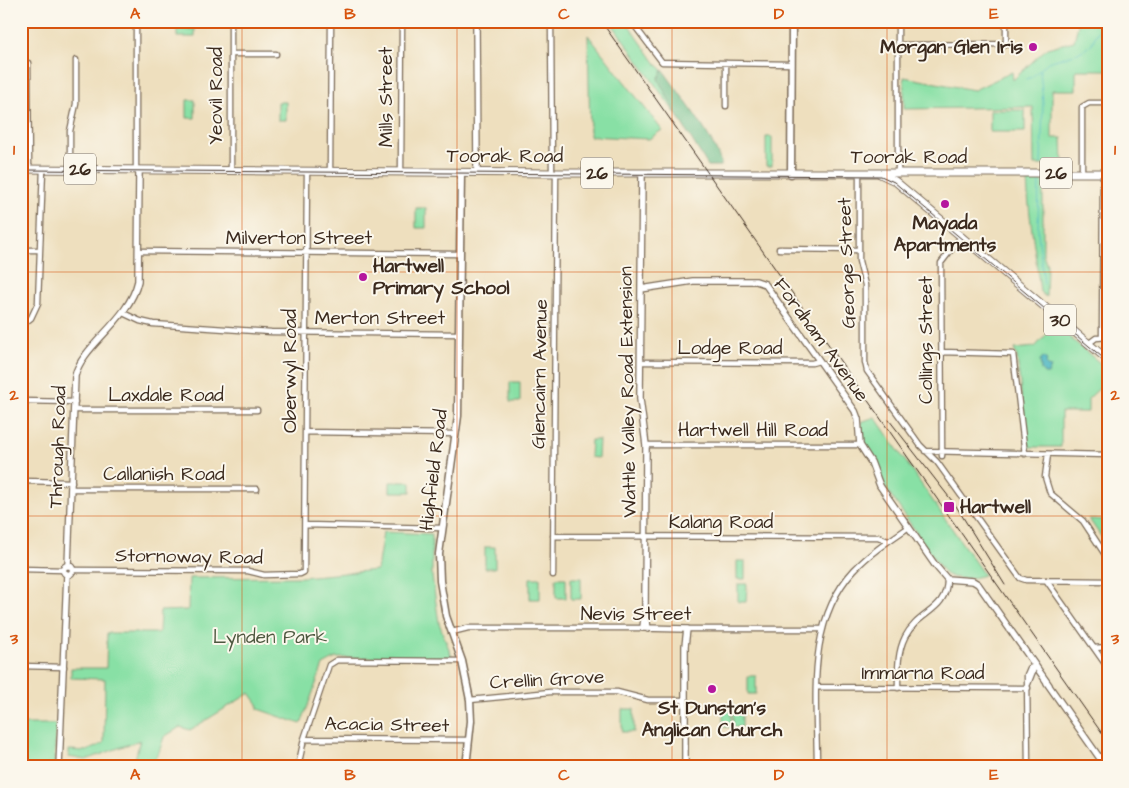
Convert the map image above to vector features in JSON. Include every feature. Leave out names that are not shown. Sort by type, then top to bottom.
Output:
[{"type":"main road","points":[[791,174],[792,21]]},
{"type":"main road","name":"Toorak Road","points":[[25,169],[791,174],[1105,172]]},
{"type":"main road","name":"Highfield Road","points":[[461,172],[456,434],[441,528],[440,581],[446,616],[462,661],[470,700],[471,721],[466,767]]},
{"type":"main road","name":"30","points":[[877,173],[890,178],[903,188],[1108,360]]},
{"type":"main road","points":[[903,188],[903,178],[910,173]]},
{"type":"street","points":[[136,21],[138,169]]},
{"type":"street","name":"Yeovil Road","points":[[231,21],[231,170]]},
{"type":"street","points":[[330,171],[331,21]]},
{"type":"street","name":"Mills Street","points":[[401,172],[402,21]]},
{"type":"street","points":[[476,21],[477,173]]},
{"type":"street","name":"Glencairn Avenue","points":[[551,21],[554,173],[553,575]]},
{"type":"street","points":[[631,21],[662,62],[792,64]]},
{"type":"street","points":[[898,21],[898,173]]},
{"type":"street","points":[[898,45],[1006,44],[1006,21]]},
{"type":"street","points":[[231,54],[276,54]]},
{"type":"street","points":[[70,169],[70,131],[76,104],[76,60]]},
{"type":"street","points":[[25,169],[28,63]]},
{"type":"street","points":[[726,63],[726,106]]},
{"type":"street","points":[[1082,173],[1082,107],[1089,103],[1108,102]]},
{"type":"street","points":[[21,326],[31,318],[38,303],[42,169]]},
{"type":"street","name":"Through Road","points":[[59,767],[77,370],[123,313],[136,292],[139,251],[138,169]]},
{"type":"street","name":"Oberwyl Road","points":[[304,572],[307,171]]},
{"type":"street","points":[[1102,336],[1105,255],[1105,172]]},
{"type":"street","name":"Wattle Valley Road Extension","points":[[642,173],[640,404],[646,445],[645,628]]},
{"type":"street","name":"George Street","points":[[859,174],[859,250],[860,264],[865,283],[866,367],[926,451],[937,462],[1018,576],[1026,580],[1108,581]]},
{"type":"street","name":"Collings Street","points":[[942,453],[942,262],[961,237]]},
{"type":"street","points":[[779,249],[859,250]]},
{"type":"street","points":[[21,250],[40,250]]},
{"type":"street","name":"Milverton Street","points":[[139,251],[459,254]]},
{"type":"street","name":"Fordham Avenue","points":[[641,289],[693,281],[762,282],[857,414],[860,445],[871,462],[880,486],[948,580]]},
{"type":"street","name":"Merton Street","points":[[123,313],[140,321],[153,324],[306,333],[458,334]]},
{"type":"street","points":[[1088,344],[1102,336],[1108,336]]},
{"type":"street","points":[[942,352],[1013,354],[1025,454]]},
{"type":"street","name":"Lodge Road","points":[[641,362],[812,363],[819,361]]},
{"type":"street","points":[[21,401],[75,402]]},
{"type":"street","name":"Laxdale Road","points":[[74,410],[257,410]]},
{"type":"street","points":[[305,432],[456,434]]},
{"type":"street","name":"Hartwell Hill Road","points":[[646,445],[860,445]]},
{"type":"street","points":[[926,451],[942,453],[1108,455]]},
{"type":"street","points":[[937,462],[942,453]]},
{"type":"street","points":[[1048,454],[1045,477],[1050,493],[1083,521],[1108,559]]},
{"type":"street","points":[[21,481],[72,482]]},
{"type":"street","name":"Callanish Road","points":[[72,489],[257,489]]},
{"type":"street","points":[[305,525],[441,528]]},
{"type":"street","points":[[817,767],[817,687],[822,629],[832,603],[846,579],[862,562],[908,527]]},
{"type":"street","name":"Kalang Road","points":[[553,536],[878,537],[888,541]]},
{"type":"street","name":"Stornoway Road","points":[[21,569],[248,571],[264,575],[300,574],[304,572]]},
{"type":"street","points":[[898,688],[899,660],[904,639],[918,620],[944,600],[948,580],[977,583],[1022,647],[1034,668],[1049,685],[1106,767]]},
{"type":"street","points":[[1048,580],[1055,593],[1108,668]]},
{"type":"street","name":"Nevis Street","points":[[452,632],[468,628],[822,629]]},
{"type":"street","points":[[684,629],[685,767]]},
{"type":"street","points":[[1094,648],[1108,647]]},
{"type":"street","points":[[298,767],[304,739],[329,665],[337,660],[462,661]]},
{"type":"street","points":[[21,666],[64,667]]},
{"type":"street","points":[[1028,767],[1028,686],[1034,668]]},
{"type":"street","name":"Immarna Road","points":[[817,687],[1028,686]]},
{"type":"street","name":"Crellin Grove","points":[[470,700],[550,692],[620,692],[648,700],[685,700]]},
{"type":"street","name":"Acacia Street","points":[[304,739],[469,740]]},
{"type":"street","points":[[466,767],[505,767]]},
{"type":"green space","points":[[610,21],[626,21],[656,64],[663,70],[659,79],[678,117]]},
{"type":"green space","points":[[1079,21],[1108,21],[1108,70],[1076,70],[1076,90],[1052,90],[1052,138],[1062,138],[1063,165],[1034,165],[1033,107],[904,109],[904,77],[974,90],[1012,72],[1013,80],[1047,48],[1074,41]]},
{"type":"green space","points":[[177,29],[195,29],[195,37],[177,37]]},
{"type":"green space","points":[[588,35],[662,130],[649,139],[590,136]]},
{"type":"green space","points":[[663,70],[706,131],[719,157],[721,166],[708,166],[678,117],[658,79]]},
{"type":"green space","points":[[187,100],[195,100],[195,118],[187,118]]},
{"type":"green space","points":[[278,102],[286,102],[286,120],[278,120]]},
{"type":"green space","points":[[990,110],[1025,110],[1025,132],[990,132]]},
{"type":"green space","points":[[766,137],[772,137],[772,166],[766,166]]},
{"type":"green space","points":[[1043,180],[1043,254],[1047,265],[1046,297],[1040,292],[1027,181]]},
{"type":"green space","points":[[416,208],[426,208],[426,228],[416,228]]},
{"type":"green space","points":[[1055,325],[1108,370],[1108,380],[1088,399],[1088,412],[1061,412],[1061,447],[1027,447],[1017,357],[1014,349],[1035,347]]},
{"type":"green space","points":[[510,382],[520,382],[520,402],[510,402]]},
{"type":"green space","points":[[875,417],[984,575],[964,578],[948,576],[944,573],[881,481],[872,457],[864,446],[861,422]]},
{"type":"green space","points":[[591,440],[599,440],[598,458],[590,457]]},
{"type":"green space","points":[[390,482],[411,482],[411,492],[390,492]]},
{"type":"green space","points":[[1089,519],[1108,520],[1108,544],[1106,544]]},
{"type":"green space","name":"Lynden Park","points":[[383,532],[432,534],[432,576],[439,623],[452,657],[336,658],[323,665],[301,724],[258,709],[258,704],[250,693],[190,730],[180,727],[164,737],[159,752],[149,767],[133,767],[140,740],[86,760],[69,757],[69,750],[87,751],[104,743],[105,679],[71,678],[71,668],[106,668],[107,633],[159,633],[160,611],[188,610],[189,578],[302,577],[377,570]]},
{"type":"green space","points":[[485,547],[495,547],[495,568],[485,568]]},
{"type":"green space","points":[[737,561],[745,561],[745,579],[737,579]]},
{"type":"green space","points":[[530,578],[540,578],[540,599],[530,599]]},
{"type":"green space","points":[[556,578],[566,578],[566,598],[556,598]]},
{"type":"green space","points":[[571,578],[581,578],[581,599],[571,599]]},
{"type":"green space","points":[[738,584],[747,584],[746,602],[738,602]]},
{"type":"green space","points":[[748,676],[756,676],[756,694],[748,694]]},
{"type":"green space","points":[[622,709],[634,709],[634,732],[622,732]]},
{"type":"green space","points":[[723,710],[731,710],[731,727],[723,727]]},
{"type":"green space","points":[[733,710],[742,710],[742,727],[733,727]]},
{"type":"green space","points":[[21,724],[56,724],[54,767],[21,767]]},
{"type":"water","points":[[1043,357],[1047,360],[1046,365],[1051,368],[1048,374],[1044,374],[1041,370],[1040,360]]},
{"type":"waterway","points":[[1026,79],[1032,77],[1048,62],[1078,53],[1091,45],[1103,21]]},
{"type":"waterway","points":[[1040,70],[1043,102],[1041,164]]},
{"type":"waterway","points":[[1039,180],[1038,232],[1044,284]]},
{"type":"tram line","points":[[21,170],[881,176],[894,182],[1108,362]]},
{"type":"railway","points":[[601,21],[1108,742]]},
{"type":"railway","points":[[889,420],[956,506],[1005,585]]},
{"type":"place","name":"Morgan Glen Iris","points":[[1033,47]]},
{"type":"place","name":"Mayada Apartments","points":[[945,204]]},
{"type":"place","name":"Hartwell Primary School","points":[[363,277]]},
{"type":"place","name":"Hartwell","points":[[949,507]]},
{"type":"place","name":"St Dunstan's Anglican Church","points":[[712,689]]}]
